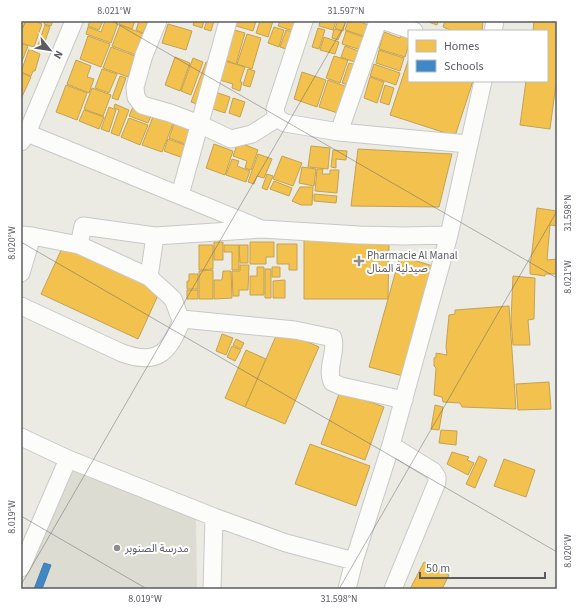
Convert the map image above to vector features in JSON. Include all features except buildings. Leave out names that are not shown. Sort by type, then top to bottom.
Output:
[{"type":"street","points":[[74,21],[24,138],[180,195],[262,229]]},
{"type":"street","points":[[158,21],[144,55],[135,87],[136,97],[142,105],[170,113],[199,124],[231,139],[252,134],[277,118]]},
{"type":"street","points":[[180,195],[228,21]]},
{"type":"street","points":[[304,21],[275,109],[277,118],[285,123],[339,132],[468,144]]},
{"type":"street","points":[[339,132],[378,21]]},
{"type":"street","points":[[384,21],[409,27]]},
{"type":"street","points":[[347,589],[354,561],[377,492],[404,400],[449,235],[483,82]]},
{"type":"street","points":[[79,245],[83,226],[155,236],[262,229],[309,233],[449,235]]},
{"type":"street","points":[[21,273],[26,235],[79,245],[149,277],[173,299],[182,319]]},
{"type":"street","points":[[149,277],[155,236]]},
{"type":"street","points":[[21,306],[134,358],[155,357],[163,352],[171,344],[177,334],[182,319]]},
{"type":"street","points":[[182,319],[295,330],[333,338],[334,344],[330,377],[332,382],[341,386],[404,400]]},
{"type":"street","points":[[21,437],[68,459],[214,517],[286,543],[354,561]]},
{"type":"street","points":[[391,445],[433,471],[437,477],[437,482],[392,589]]},
{"type":"street","points":[[21,568],[68,459]]},
{"type":"street","points":[[212,589],[214,517]]},
{"type":"shaded area","name":"مدرسة الصنوبر","points":[[72,469],[196,519],[197,589],[24,589],[25,576]]},
{"type":"place","name":"Pharmacie Al Manal صيدلية المنال","points":[[359,261]]},
{"type":"place","name":"مدرسة الصنوبر","points":[[117,548]]}]
